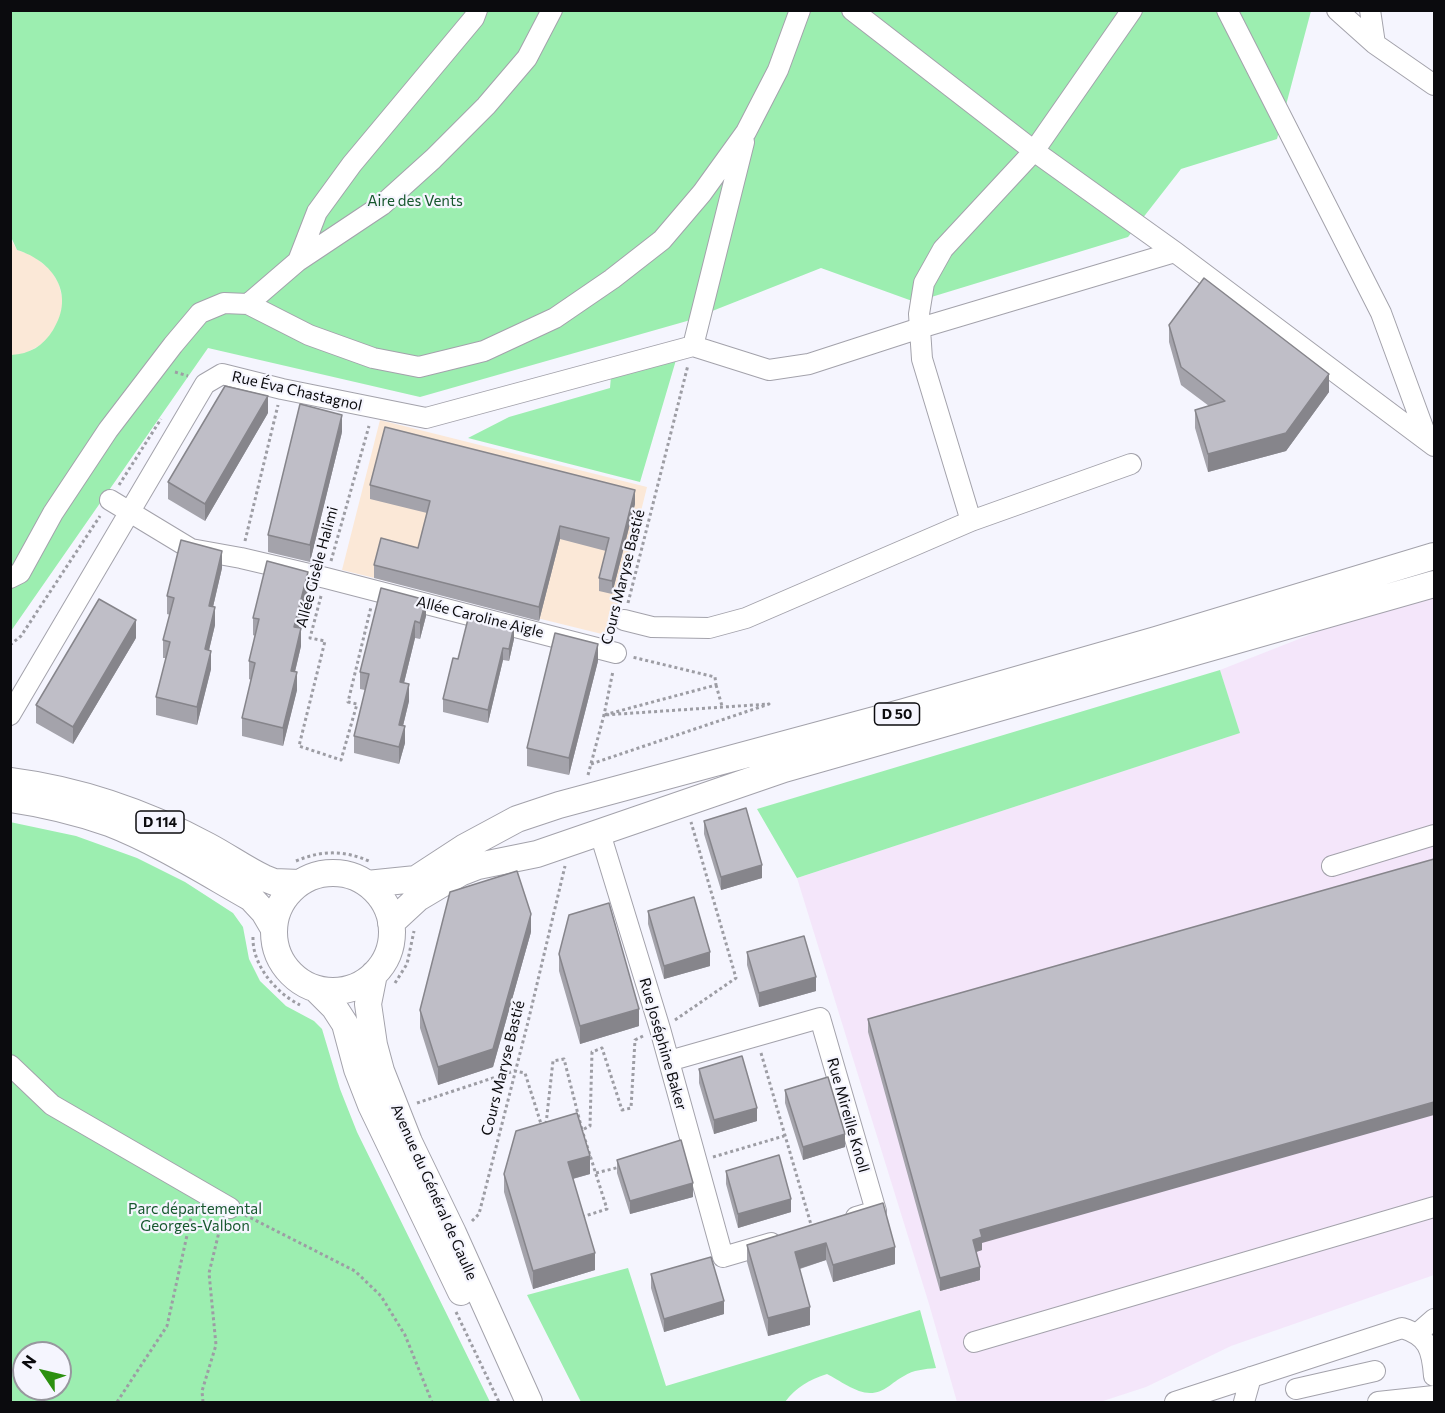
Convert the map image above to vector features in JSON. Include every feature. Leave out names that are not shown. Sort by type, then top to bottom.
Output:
[{"type":"main road","name":"D 50","points":[[372,874],[416,879],[465,847],[517,819],[559,805],[904,712],[1434,556]]},
{"type":"main road","name":"D 50","points":[[391,923],[418,898],[460,873],[478,866],[537,854],[784,769],[1434,584]]},
{"type":"main road","name":"D 114","points":[[10,781],[50,787],[85,796],[161,823],[274,882],[294,874]]},
{"type":"main road","name":"D 114","points":[[10,799],[82,814],[111,824],[150,843],[251,898],[264,912],[263,930]]},
{"type":"main road","points":[[327,873],[372,874],[391,923],[387,956],[374,974],[357,986],[310,998],[302,982],[289,973],[280,960],[275,945],[263,930],[276,916],[289,891],[294,874],[313,876],[327,873]]},
{"type":"main road","name":"Avenue du Général de Gaulle","points":[[374,974],[368,1004],[374,1045],[381,1071],[409,1142],[453,1233],[529,1402]]},
{"type":"main road","name":"Avenue du Général de Gaulle","points":[[310,998],[334,1007],[345,1024],[357,1069],[371,1105],[515,1402]]},
{"type":"street","points":[[298,261],[317,212],[359,155],[474,18],[477,10]]},
{"type":"street","points":[[248,304],[298,261],[382,205],[433,159],[486,106],[527,58],[552,10]]},
{"type":"street","points":[[10,578],[20,573],[54,513],[108,430],[200,313],[224,303],[248,304],[309,335],[373,358],[419,367],[484,351],[555,318],[612,279],[662,240],[702,193],[746,132],[777,70],[800,10]]},
{"type":"street","points":[[852,10],[1034,150],[1175,252],[1431,444]]},
{"type":"street","points":[[971,521],[922,360],[919,314],[924,283],[943,249],[1034,150],[1132,10]]},
{"type":"street","points":[[1227,10],[1381,312],[1431,444]]},
{"type":"street","points":[[1337,10],[1375,44],[1434,85]]},
{"type":"street","points":[[1370,10],[1375,44]]},
{"type":"street","points":[[746,132],[693,346],[769,370],[809,364],[920,328],[1175,252]]},
{"type":"street","name":"Rue Éva Chastagnol","points":[[10,715],[205,384],[222,374],[282,389],[426,418],[693,346]]},
{"type":"street","points":[[624,620],[652,627],[709,628],[746,618],[971,521],[1131,464]]},
{"type":"street","name":"Allée Caroline Aigle","points":[[110,500],[191,549],[326,578],[616,653]]},
{"type":"street","name":"Rue Joséphine Baker","points":[[601,831],[660,1029],[723,1257],[790,1237]]},
{"type":"street","points":[[1332,866],[1434,835]]},
{"type":"street","name":"Rue Mireille Knoll","points":[[756,1036],[820,1018],[876,1211],[812,1230]]},
{"type":"street","points":[[669,1061],[756,1036]]},
{"type":"street","points":[[10,1065],[52,1105],[231,1208]]},
{"type":"street","points":[[974,1342],[1434,1207]]},
{"type":"street","points":[[1418,1333],[1434,1319]]},
{"type":"street","points":[[1175,1402],[1402,1328],[1418,1333],[1433,1355],[1434,1376]]},
{"type":"street","points":[[1279,1368],[1296,1396],[1375,1371]]},
{"type":"street","points":[[1244,1402],[1251,1377]]},
{"type":"street","points":[[1378,1402],[1434,1396]]},
{"type":"path","name":"Cours Maryse Bastié","points":[[624,620],[693,346]]},
{"type":"path","points":[[241,558],[282,389]]},
{"type":"path","name":"Allée Gisèle Halimi","points":[[374,408],[310,638],[325,641],[299,747],[341,760],[357,704],[348,702],[375,590]]},
{"type":"path","name":"Cours Maryse Bastié","points":[[586,783],[604,715],[616,653]]},
{"type":"path","points":[[616,653],[715,677],[722,707]]},
{"type":"path","points":[[604,715],[716,685]]},
{"type":"path","points":[[591,764],[769,704],[604,715]]},
{"type":"path","points":[[582,1130],[590,1126],[591,1052],[602,1047],[622,1110],[631,1108],[635,1040],[678,1018],[736,978],[689,817]]},
{"type":"path","points":[[294,874],[307,856],[327,852],[352,854],[372,874]]},
{"type":"path","name":"Cours Maryse Bastié","points":[[453,1233],[467,1226],[479,1214],[565,865]]},
{"type":"path","points":[[263,930],[253,942],[264,972],[274,986],[286,996],[310,998]]},
{"type":"path","points":[[756,1036],[812,1230]]},
{"type":"path","points":[[417,1103],[514,1071],[525,1073],[544,1135],[553,1062],[564,1059],[582,1130],[607,1209],[582,1217]]},
{"type":"path","points":[[697,1162],[785,1136]]},
{"type":"path","points":[[596,1173],[628,1164]]},
{"type":"path","points":[[117,1402],[167,1326],[198,1189]]},
{"type":"path","points":[[203,1402],[202,1391],[216,1345],[209,1273],[219,1232],[231,1208],[355,1271],[381,1296],[405,1335],[432,1402]]},
{"type":"shaded area","points":[[10,237],[17,250],[32,255],[51,270],[59,284],[63,301],[60,319],[46,342],[26,353],[12,356],[10,355]]},
{"type":"shaded area","points":[[380,420],[647,487],[610,636],[342,570]]},
{"type":"shaded area","points":[[1434,586],[1434,1275],[1231,1346],[1146,1387],[1100,1402],[957,1402],[929,1304],[797,878],[1239,733],[1220,670]]},
{"type":"green space","name":"Aire des Vents","points":[[11,11],[1311,11],[1277,139],[1181,169],[1128,237],[915,302],[821,268],[687,321],[420,397],[208,348],[11,631],[11,355],[30,351],[45,341],[60,317],[62,304],[57,281],[50,271],[30,255],[17,250],[11,237]]},
{"type":"green space","points":[[676,360],[640,482],[468,438],[509,417],[610,388],[611,376]]},
{"type":"green space","points":[[1220,670],[1240,733],[797,878],[757,809]]},
{"type":"green space","name":"Parc départemental Georges-Valbon","points":[[10,822],[76,836],[137,858],[185,882],[233,913],[243,927],[249,959],[260,981],[286,1006],[314,1021],[322,1029],[340,1089],[357,1132],[490,1402],[11,1402]]},
{"type":"green space","points":[[628,1268],[666,1386],[920,1310],[936,1368],[911,1372],[875,1393],[853,1389],[827,1374],[803,1385],[785,1402],[581,1402],[527,1295]]},
{"type":"building","points":[[1204,278],[1329,374],[1286,433],[1208,454],[1195,410],[1225,401],[1181,367],[1169,325]]},
{"type":"building","points":[[225,386],[268,396],[205,504],[168,482]]},
{"type":"building","points":[[300,404],[342,415],[310,545],[268,535]]},
{"type":"building","points":[[385,427],[635,490],[612,581],[599,578],[609,538],[560,526],[539,607],[374,565],[381,538],[418,548],[430,501],[370,485]]},
{"type":"building","points":[[181,540],[222,551],[209,606],[215,607],[205,649],[211,651],[197,707],[156,697],[170,642],[163,640],[174,598],[167,596]]},
{"type":"building","points":[[267,561],[308,572],[294,627],[301,628],[291,671],[297,672],[283,728],[242,718],[255,663],[249,661],[259,619],[253,618]]},
{"type":"building","points":[[381,588],[426,600],[420,623],[415,621],[400,682],[409,684],[399,725],[405,726],[399,747],[354,736],[369,674],[360,672]]},
{"type":"building","points":[[99,599],[136,620],[73,727],[36,705]]},
{"type":"building","points":[[469,615],[514,626],[509,649],[503,648],[488,710],[443,699],[453,658],[458,659]]},
{"type":"building","points":[[555,633],[598,644],[569,758],[527,748]]},
{"type":"building","points":[[746,808],[762,865],[721,877],[704,821]]},
{"type":"building","points":[[1434,859],[1434,1102],[980,1230],[982,1237],[973,1240],[980,1267],[940,1278],[868,1019]]},
{"type":"building","points":[[517,871],[531,914],[493,1049],[438,1067],[420,1010],[450,892]]},
{"type":"building","points":[[694,897],[710,952],[664,966],[648,911]]},
{"type":"building","points":[[609,903],[639,1009],[580,1026],[559,954],[569,915]]},
{"type":"building","points":[[804,936],[816,977],[759,993],[747,952]]},
{"type":"building","points":[[742,1056],[757,1108],[714,1120],[699,1069]]},
{"type":"building","points":[[828,1077],[845,1134],[803,1147],[785,1090]]},
{"type":"building","points":[[577,1113],[590,1156],[568,1162],[595,1253],[533,1271],[504,1174],[516,1131]]},
{"type":"building","points":[[681,1140],[693,1183],[630,1201],[617,1160]]},
{"type":"building","points":[[779,1155],[791,1199],[738,1214],[726,1171]]},
{"type":"building","points":[[883,1203],[895,1247],[833,1265],[826,1243],[795,1252],[810,1307],[768,1318],[747,1245]]},
{"type":"building","points":[[711,1257],[724,1301],[664,1319],[651,1274]]}]
